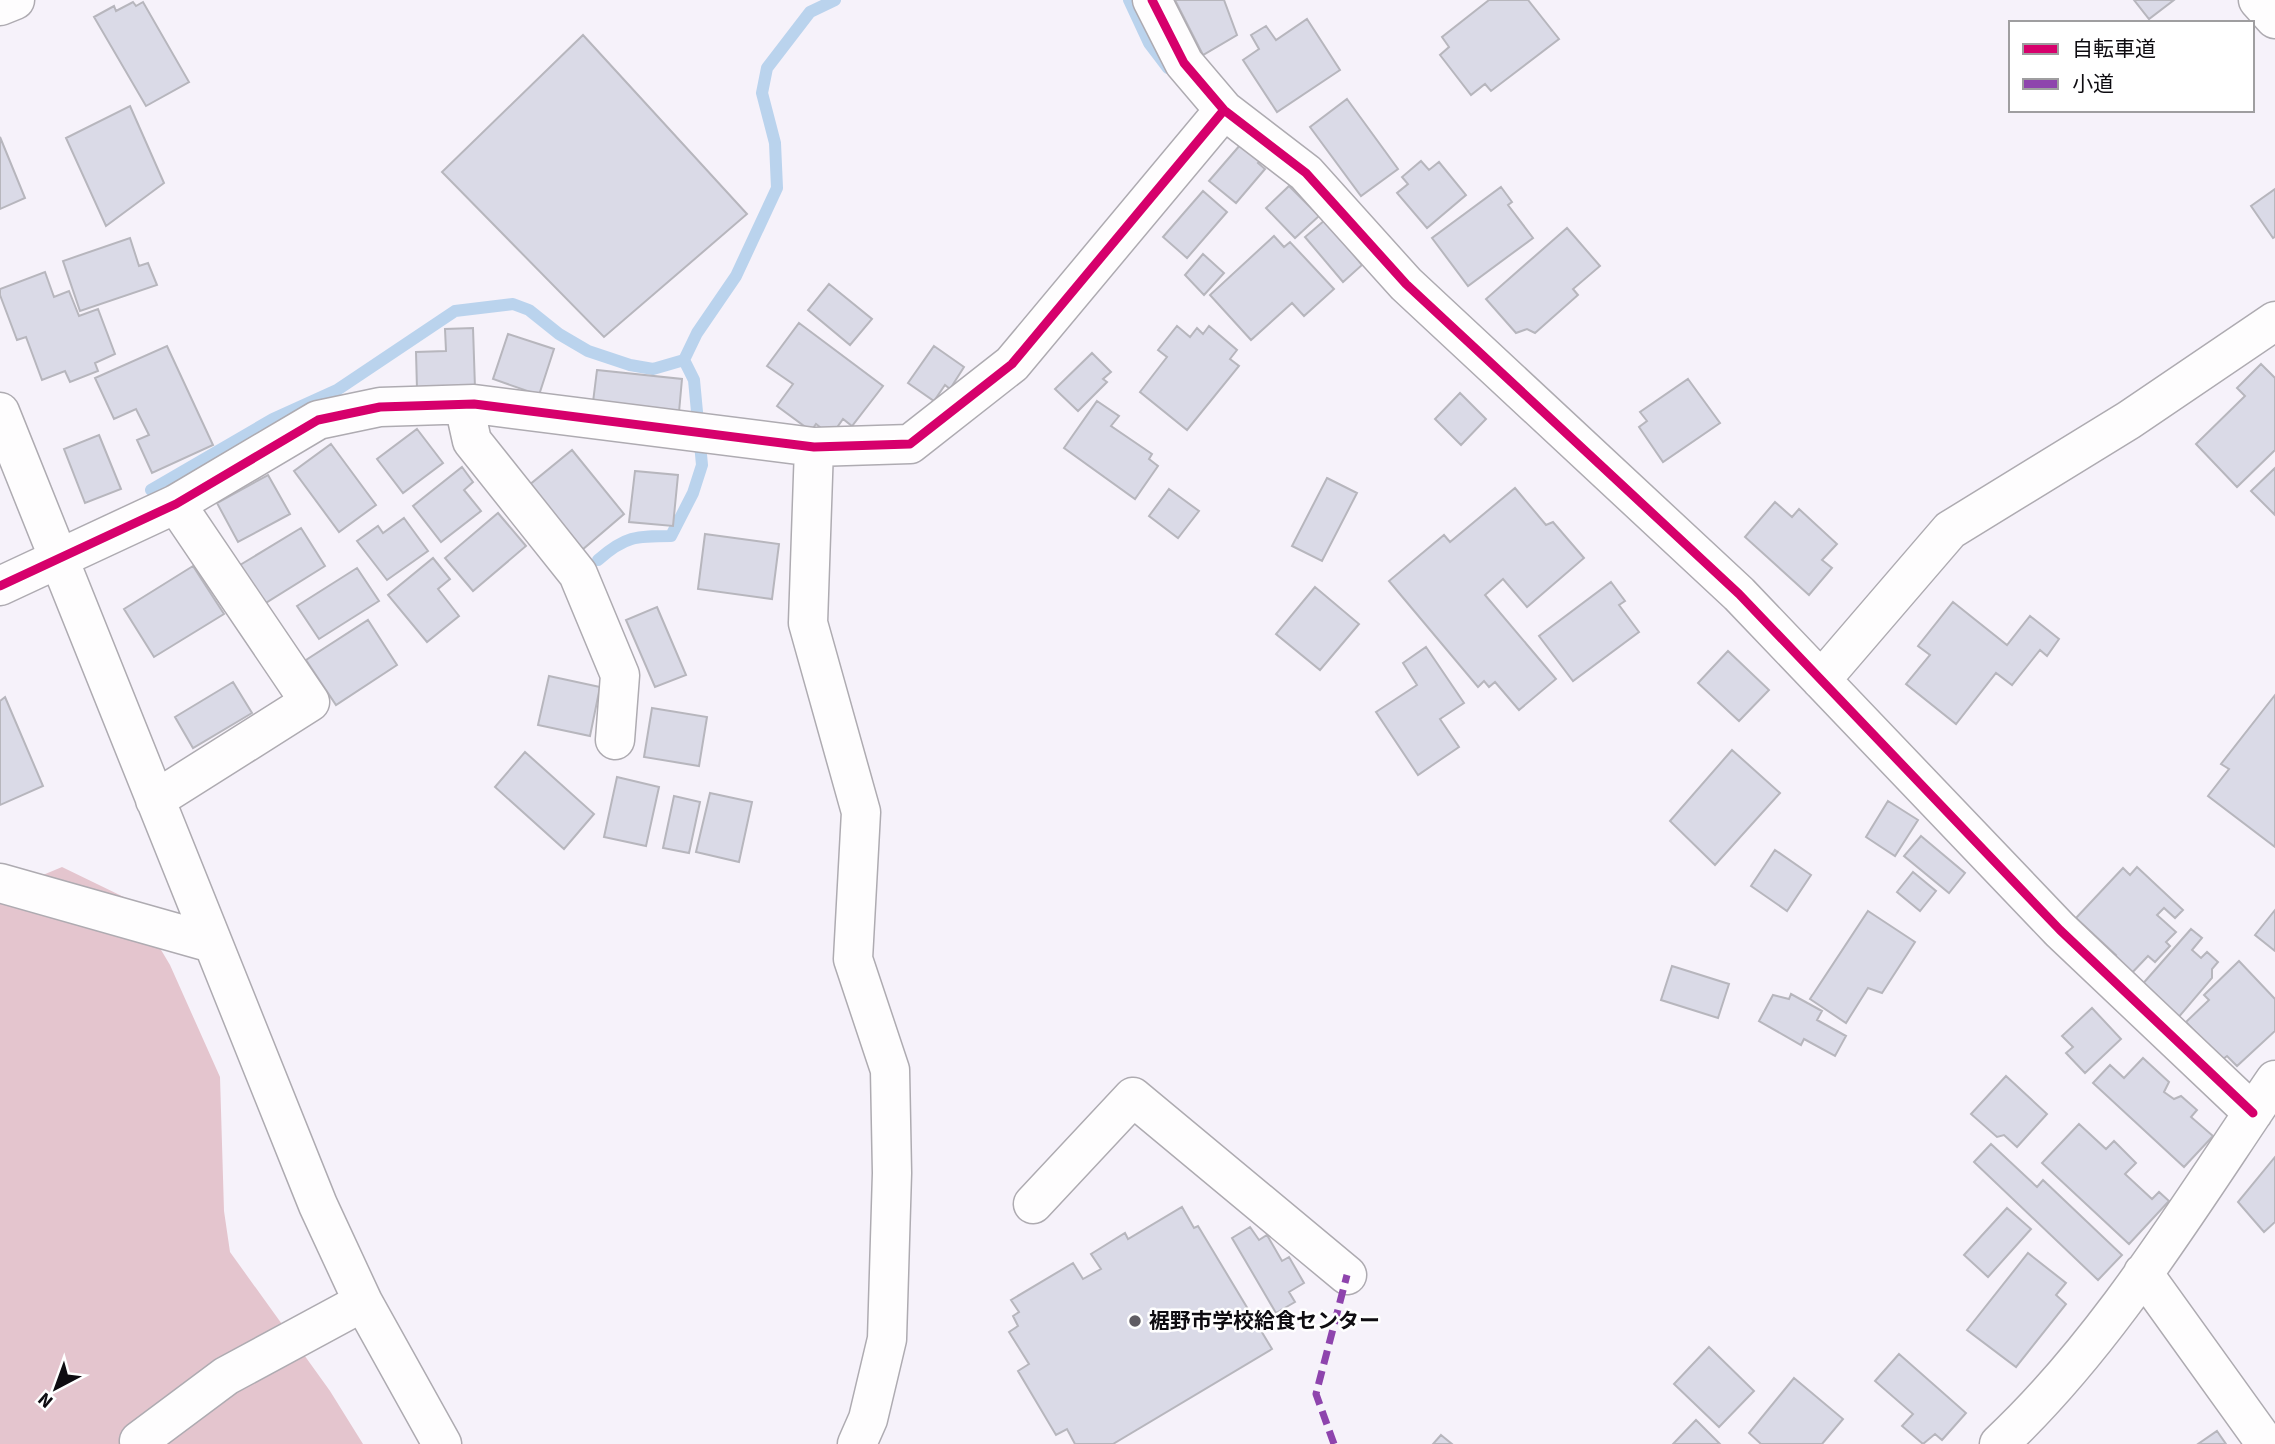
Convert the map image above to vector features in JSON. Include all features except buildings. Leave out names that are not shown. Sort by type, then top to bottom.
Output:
[{"type":"street","points":[[0,6],[15,0]]},
{"type":"street","points":[[1152,0],[1184,63],[1224,110],[1306,173],[1406,285],[1739,594],[2060,930],[2253,1113]]},
{"type":"street","points":[[2258,0],[2275,19]]},
{"type":"street","points":[[0,586],[176,504],[318,420],[380,407],[464,405],[814,447],[910,444],[1012,364],[1224,110]]},
{"type":"street","points":[[1821,680],[1950,530],[2129,421],[2275,321]]},
{"type":"street","points":[[464,405],[472,441],[578,574],[620,675],[615,740]]},
{"type":"street","points":[[0,412],[318,1205],[363,1302],[442,1444]]},
{"type":"street","points":[[814,447],[808,623],[861,812],[853,959],[890,1070],[892,1173],[887,1339],[869,1419],[857,1444]]},
{"type":"street","points":[[155,800],[310,702],[176,504]]},
{"type":"street","points":[[0,883],[212,943]]},
{"type":"street","points":[[1999,1444],[2038,1408],[2143,1273],[2275,1080]]},
{"type":"street","points":[[1033,1204],[1133,1097],[1347,1275]]},
{"type":"street","points":[[2143,1273],[2266,1444]]},
{"type":"street","points":[[139,1441],[226,1376],[363,1302]]},
{"type":"shaded area","points":[[62,867],[132,901],[170,965],[220,1077],[224,1211],[230,1252],[330,1391],[363,1444],[0,1444],[0,893]]},
{"type":"waterway","points":[[151,490],[273,419],[337,390],[455,311],[513,304],[529,310],[559,334],[588,351],[630,365],[653,369],[684,360],[697,333],[736,276],[777,188],[775,143],[762,93],[767,68],[810,12],[835,0]]},
{"type":"waterway","points":[[1129,0],[1149,43],[1168,68]]},
{"type":"waterway","points":[[598,560],[616,546],[632,539],[671,536],[693,493],[702,465],[694,380],[684,360]]},
{"type":"marked path","points":[[1334,1444],[1316,1394],[1347,1275]]},
{"type":"cycle path","points":[[1152,0],[1184,63],[1224,110],[1306,173],[1406,284],[1739,594],[2060,930],[2253,1113]]},
{"type":"cycle path","points":[[0,586],[176,504],[318,420],[380,407],[474,404],[814,447],[910,444],[1012,364],[1224,110]]},
{"type":"place","name":"裾野市学校給食センター","points":[[1135,1321]]}]
